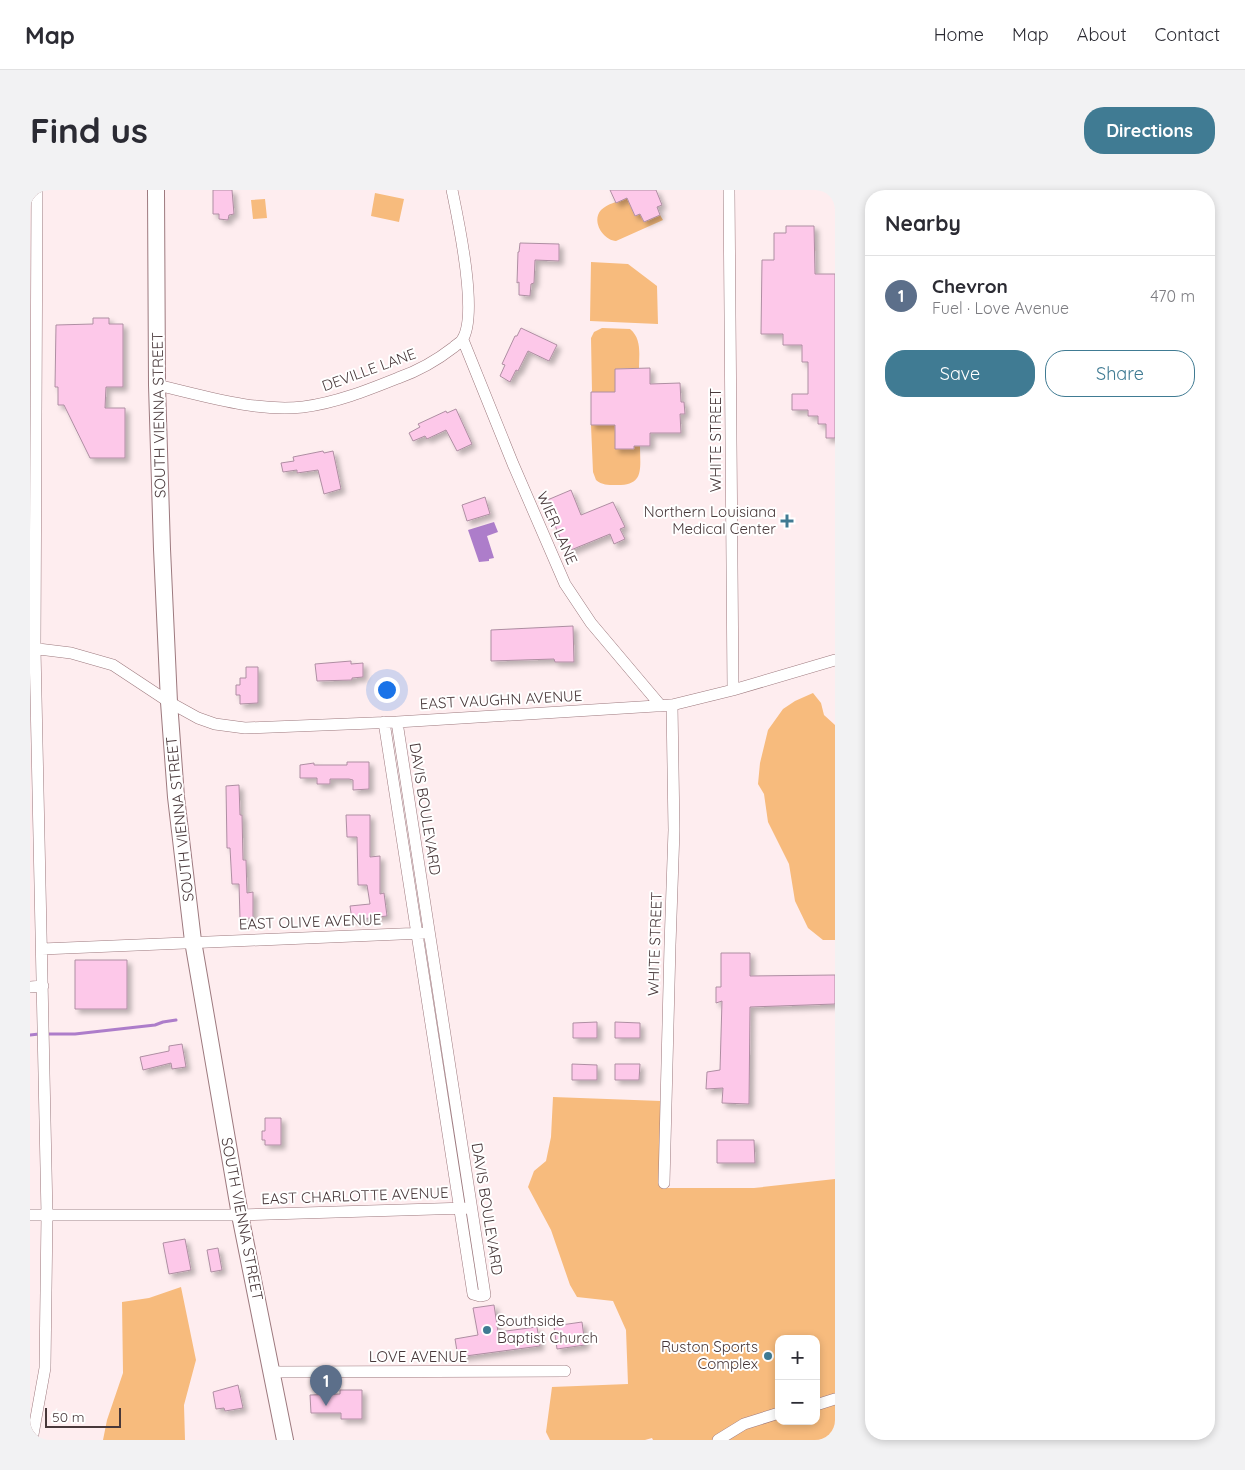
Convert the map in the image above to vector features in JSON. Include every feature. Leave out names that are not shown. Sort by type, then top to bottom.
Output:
[{"type":"highway","name":"SOUTH VIENNA STREET","points":[[156,190],[158,386],[168,702],[176,797],[193,942],[240,1214],[286,1440]]},
{"type":"street","points":[[32,1440],[45,1368],[47,1215],[43,986],[35,829],[32,649],[32,478],[37,190]]},
{"type":"street","points":[[452,190],[464,258],[468,300],[468,322],[463,340]]},
{"type":"street","name":"WHITE STREET","points":[[729,190],[733,690]]},
{"type":"street","name":"DEVILLE LANE","points":[[158,386],[248,405],[280,408],[304,407],[338,399],[415,372],[438,360],[463,340]]},
{"type":"street","name":"WIER LANE","points":[[463,340],[513,464],[565,584],[592,623],[667,705]]},
{"type":"street","name":"EAST VAUGHN AVENUE","points":[[32,649],[72,653],[113,665],[168,702],[198,718],[215,724],[245,728],[397,722],[667,705],[733,690],[835,660]]},
{"type":"street","name":"WHITE STREET","points":[[664,1183],[674,830],[667,705]]},
{"type":"street","name":"DAVIS BOULEVARD","points":[[384,722],[423,933],[466,1208],[485,1295],[480,1296],[473,1294],[466,1208]]},
{"type":"street","name":"DAVIS BOULEVARD","points":[[397,722],[423,933]]},
{"type":"street","name":"EAST OLIVE AVENUE","points":[[42,949],[423,933]]},
{"type":"street","points":[[30,987],[43,986]]},
{"type":"street","name":"EAST CHARLOTTE AVENUE","points":[[30,1215],[240,1214],[466,1208]]},
{"type":"street","name":"LOVE AVENUE","points":[[272,1372],[565,1371]]},
{"type":"street","points":[[820,1404],[835,1399]]},
{"type":"street","points":[[718,1440],[744,1424],[775,1414]]},
{"type":"shaded area","points":[[375,193],[404,199],[399,222],[371,216]]},
{"type":"shaded area","points":[[627,198],[635,216],[640,214],[644,222],[660,215],[663,220],[616,241],[611,240],[600,229],[597,219],[598,214],[606,206]]},
{"type":"shaded area","points":[[265,199],[267,218],[253,219],[251,200]]},
{"type":"shaded area","points":[[591,262],[628,264],[657,286],[658,324],[590,321]]},
{"type":"shaded area","points":[[602,328],[630,329],[638,342],[639,368],[615,369],[615,392],[592,392],[591,338],[594,332]]},
{"type":"shaded area","points":[[591,425],[615,425],[634,446],[640,446],[639,474],[632,483],[607,485],[596,480],[593,472]]},
{"type":"shaded area","points":[[494,522],[498,532],[487,536],[494,558],[489,559],[489,561],[479,562],[468,530]]},
{"type":"shaded area","points":[[813,693],[821,703],[824,715],[835,725],[835,940],[823,940],[808,928],[795,901],[789,864],[768,822],[764,794],[758,784],[760,763],[768,730],[783,709]]},
{"type":"shaded area","points":[[553,1097],[661,1101],[660,1188],[754,1188],[835,1179],[835,1440],[653,1440],[652,1438],[645,1440],[550,1440],[546,1432],[552,1387],[628,1384],[626,1330],[613,1301],[577,1297],[570,1285],[551,1230],[528,1187],[534,1171],[546,1161],[551,1137]]},
{"type":"shaded area","points":[[181,1287],[196,1360],[184,1405],[185,1440],[103,1440],[107,1420],[123,1373],[122,1302],[149,1298]]},
{"type":"building","points":[[213,190],[232,190],[234,214],[229,215],[228,220],[219,219],[219,214],[213,214]]},
{"type":"building","points":[[610,190],[656,190],[662,205],[657,207],[660,215],[644,222],[640,214],[635,216],[627,198],[616,203]]},
{"type":"building","points":[[786,226],[814,226],[815,274],[835,274],[835,438],[826,438],[826,424],[818,424],[818,416],[808,416],[808,410],[792,410],[792,394],[808,394],[808,362],[802,362],[802,345],[783,345],[783,334],[761,334],[762,260],[774,260],[774,233],[786,233]]},
{"type":"building","points":[[520,243],[559,244],[559,261],[535,260],[534,283],[531,284],[530,296],[519,295],[519,282],[517,283]]},
{"type":"building","points":[[93,318],[109,318],[109,324],[123,324],[123,387],[106,387],[105,408],[125,408],[125,458],[90,458],[64,405],[58,405],[58,387],[55,387],[56,325],[93,324]]},
{"type":"building","points":[[521,328],[557,345],[549,361],[528,351],[510,382],[500,376],[505,365],[502,364],[515,336],[517,336]]},
{"type":"building","points":[[650,368],[650,384],[680,383],[681,402],[684,402],[685,414],[680,414],[681,433],[650,433],[650,446],[634,446],[634,449],[615,449],[615,425],[591,425],[591,392],[615,392],[615,369]]},
{"type":"building","points":[[456,409],[472,444],[457,451],[446,430],[427,439],[425,436],[413,441],[409,433],[420,427],[418,424],[446,411],[447,413]]},
{"type":"building","points":[[323,451],[324,453],[333,451],[341,489],[324,494],[318,470],[297,473],[297,470],[283,472],[281,463],[294,461],[293,457]]},
{"type":"building","points":[[571,490],[581,515],[613,502],[625,527],[620,529],[625,539],[614,544],[610,534],[566,552],[545,501]]},
{"type":"building","points":[[485,497],[490,514],[467,521],[462,505]]},
{"type":"building","points":[[573,626],[574,662],[555,662],[554,659],[491,661],[491,630]]},
{"type":"building","points":[[351,661],[351,664],[363,663],[363,677],[352,678],[352,680],[317,681],[315,664]]},
{"type":"building","points":[[246,667],[258,667],[258,703],[240,704],[240,695],[236,695],[236,685],[240,685],[240,678],[246,678]]},
{"type":"building","points":[[347,762],[369,762],[369,789],[353,790],[353,780],[349,779],[330,779],[330,784],[317,784],[317,778],[300,778],[300,765],[314,763],[314,765],[347,765]]},
{"type":"building","points":[[239,785],[243,860],[246,860],[247,893],[253,892],[253,918],[240,919],[239,884],[232,884],[230,848],[227,848],[226,786]]},
{"type":"building","points":[[346,815],[370,815],[370,857],[380,856],[380,894],[384,893],[387,916],[352,920],[350,906],[370,904],[367,885],[358,885],[357,837],[347,837]]},
{"type":"building","points":[[721,953],[750,953],[750,976],[835,975],[835,1004],[750,1007],[749,1104],[722,1103],[723,1088],[706,1089],[707,1072],[720,1070],[722,1001],[716,1003],[716,987],[721,987]]},
{"type":"building","points":[[75,960],[127,960],[127,1009],[75,1009]]},
{"type":"building","points":[[597,1022],[597,1038],[573,1038],[573,1023]]},
{"type":"building","points":[[615,1022],[640,1023],[640,1038],[615,1038]]},
{"type":"building","points":[[182,1044],[186,1067],[172,1069],[171,1063],[143,1070],[140,1057],[169,1051],[169,1046]]},
{"type":"building","points":[[572,1064],[597,1065],[597,1080],[572,1080]]},
{"type":"building","points":[[615,1064],[640,1064],[639,1080],[615,1080]]},
{"type":"building","points":[[265,1118],[281,1118],[281,1145],[265,1145],[265,1140],[262,1140],[262,1131],[265,1131]]},
{"type":"building","points":[[717,1140],[754,1140],[755,1163],[717,1163]]},
{"type":"building","points":[[185,1239],[191,1270],[169,1274],[163,1243]]},
{"type":"building","points":[[218,1248],[222,1270],[211,1272],[207,1250]]},
{"type":"building","name":"Southside Baptist Church","points":[[494,1305],[498,1332],[537,1327],[540,1346],[458,1357],[455,1339],[478,1335],[473,1308]]},
{"type":"building","points":[[582,1322],[585,1345],[557,1349],[554,1326]]},
{"type":"building","points":[[238,1385],[243,1408],[225,1411],[224,1408],[216,1409],[213,1392]]},
{"type":"building","points":[[340,1390],[362,1390],[362,1419],[341,1419],[341,1413],[311,1413],[310,1395],[340,1394]]},
{"type":"waterway","points":[[49,1034],[75,1034],[155,1025],[176,1020]]},
{"type":"waterway","points":[[30,1035],[39,1034]]},
{"type":"place","name":"Northern Louisiana Medical Center","points":[[787,521]]},
{"type":"place","name":"Southside Baptist Church","points":[[487,1330]]},
{"type":"place","name":"Ruston Sports Complex","points":[[768,1356]]},
{"type":"place","name":"Chevron","points":[[326,1406]]}]
